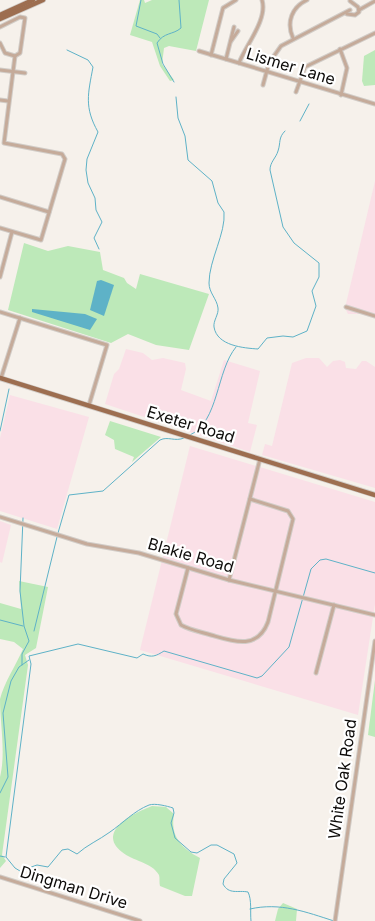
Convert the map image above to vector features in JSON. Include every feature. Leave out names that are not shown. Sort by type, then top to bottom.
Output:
[{"type":"main road","points":[[0,17],[33,0]]},
{"type":"main road","points":[[0,17],[43,0]]},
{"type":"main road","name":"Exeter Road","points":[[0,378],[375,495]]},
{"type":"street","points":[[211,55],[223,8],[236,0]]},
{"type":"street","points":[[239,64],[245,47],[258,29],[263,9],[262,0]]},
{"type":"street","points":[[294,38],[290,24],[294,9],[307,0]]},
{"type":"street","points":[[350,0],[354,9]]},
{"type":"street","points":[[263,85],[266,72],[274,54],[294,38],[375,1]]},
{"type":"street","points":[[0,27],[20,17],[25,18],[20,53],[15,56],[5,53],[0,43]]},
{"type":"street","points":[[226,60],[234,27]]},
{"type":"street","points":[[230,44],[238,31]]},
{"type":"street","points":[[296,92],[306,66],[375,33]]},
{"type":"street","points":[[340,49],[347,68],[341,95]]},
{"type":"street","name":"Lismer Lane","points":[[199,51],[375,104]]},
{"type":"street","points":[[0,228],[42,240],[65,159],[64,155],[5,144],[3,140],[2,129],[15,56]]},
{"type":"street","points":[[0,70],[25,72]]},
{"type":"street","points":[[0,100],[8,101]]},
{"type":"street","points":[[0,197],[49,212]]},
{"type":"street","points":[[0,277],[12,232]]},
{"type":"street","points":[[346,307],[375,315]]},
{"type":"street","points":[[0,312],[107,345],[89,405]]},
{"type":"street","points":[[0,378],[20,318]]},
{"type":"street","points":[[230,580],[260,459]]},
{"type":"street","points":[[188,568],[176,614],[178,622],[186,627],[235,642],[249,642],[266,627],[293,516],[288,511],[250,499]]},
{"type":"street","name":"Blakie Road","points":[[0,517],[87,544],[140,553],[230,580],[375,615]]},
{"type":"street","points":[[316,673],[334,605]]},
{"type":"street","name":"White Oak Road","points":[[335,921],[375,641]]},
{"type":"street","name":"Dingman Drive","points":[[0,877],[140,921]]},
{"type":"shaded area","points":[[375,181],[375,318],[361,314],[348,314],[345,308]]},
{"type":"shaded area","points":[[126,349],[143,353],[152,360],[163,358],[185,363],[186,369],[181,390],[211,401],[224,360],[260,371],[248,423],[257,425],[250,452],[105,404],[114,374],[119,369]]},
{"type":"shaded area","points":[[306,358],[319,358],[327,367],[333,361],[340,360],[345,362],[346,368],[356,369],[362,361],[366,361],[375,367],[375,488],[262,455],[265,444],[272,446],[292,363]]},
{"type":"shaded area","points":[[10,395],[89,417],[57,529],[0,511],[0,438]]},
{"type":"shaded area","points":[[190,446],[375,502],[375,604],[358,715],[140,650]]},
{"type":"shaded area","points":[[0,521],[11,525],[2,563],[0,562]]},
{"type":"green space","points":[[140,0],[144,0],[145,3],[152,0],[209,0],[196,51],[169,46],[164,48],[162,64],[174,80],[170,81],[160,66],[152,42],[130,35]]},
{"type":"green space","points":[[375,50],[375,85],[364,86],[362,81],[364,56]]},
{"type":"green space","points":[[24,243],[48,251],[68,246],[100,252],[103,270],[124,278],[127,283],[136,289],[140,274],[209,294],[189,350],[156,345],[128,334],[111,343],[8,310]]},
{"type":"green space","points":[[110,421],[161,437],[132,462],[134,457],[115,449],[114,440],[105,435]]},
{"type":"green space","points":[[19,581],[48,587],[36,648],[25,655],[28,665],[2,855],[6,861],[0,868],[0,777],[3,748],[0,699],[7,680],[23,649],[14,642],[0,639],[0,603],[21,609]]},
{"type":"green space","points":[[375,680],[375,737],[368,735]]},
{"type":"green space","points":[[152,806],[166,807],[174,814],[175,835],[187,850],[200,858],[192,896],[185,896],[160,886],[159,875],[152,867],[126,855],[115,844],[113,837],[115,830],[120,824],[136,813]]},
{"type":"green space","points":[[283,903],[297,909],[296,921],[275,921],[278,909]]},
{"type":"water","points":[[101,280],[114,285],[104,316],[90,310],[97,281]]},
{"type":"water","points":[[32,309],[85,314],[97,319],[90,330],[32,312]]},
{"type":"waterway","points":[[141,0],[136,26],[157,34],[160,38]]},
{"type":"waterway","points":[[174,82],[163,64],[157,43],[166,35],[181,28],[179,0]]},
{"type":"waterway","points":[[67,50],[88,60],[93,67],[88,100],[91,115],[98,132],[87,159],[86,170],[88,183],[95,198],[96,210],[102,222],[94,238],[99,249]]},
{"type":"waterway","points":[[176,97],[178,118],[185,136],[188,160],[212,181],[218,203],[224,212],[224,220],[209,283],[218,308],[214,327],[220,338],[239,347],[258,349],[267,338],[293,337],[307,331],[316,306],[312,291],[319,277],[319,263],[294,243],[283,227],[270,170],[278,151],[280,138],[285,131]]},
{"type":"waterway","points":[[300,121],[309,104]]},
{"type":"waterway","points":[[190,435],[207,419],[224,369],[236,347]]},
{"type":"waterway","points":[[0,431],[9,389]]},
{"type":"waterway","points":[[58,533],[69,495],[103,491],[160,440],[184,438]]},
{"type":"waterway","points":[[22,665],[22,654],[29,641],[24,626],[20,591],[23,518]]},
{"type":"waterway","points":[[34,631],[57,537]]},
{"type":"waterway","points":[[251,921],[248,892],[231,891],[223,884],[224,879],[237,863],[234,854],[217,845],[211,845],[197,853],[191,852],[175,838],[171,823],[174,813],[173,808],[149,805],[133,814],[77,854],[68,849],[62,850],[48,867],[37,865],[20,871],[15,868],[6,857],[31,664],[29,656],[78,644],[137,658],[143,654],[154,656],[164,651],[257,678],[262,676],[289,647],[311,569],[320,560],[326,559],[375,573]]},
{"type":"waterway","points":[[0,620],[23,626]]},
{"type":"waterway","points":[[0,793],[8,777],[3,713],[11,681],[19,667],[29,660]]},
{"type":"waterway","points":[[0,856],[5,857]]},
{"type":"waterway","points":[[250,909],[282,907],[303,911],[334,921]]}]
